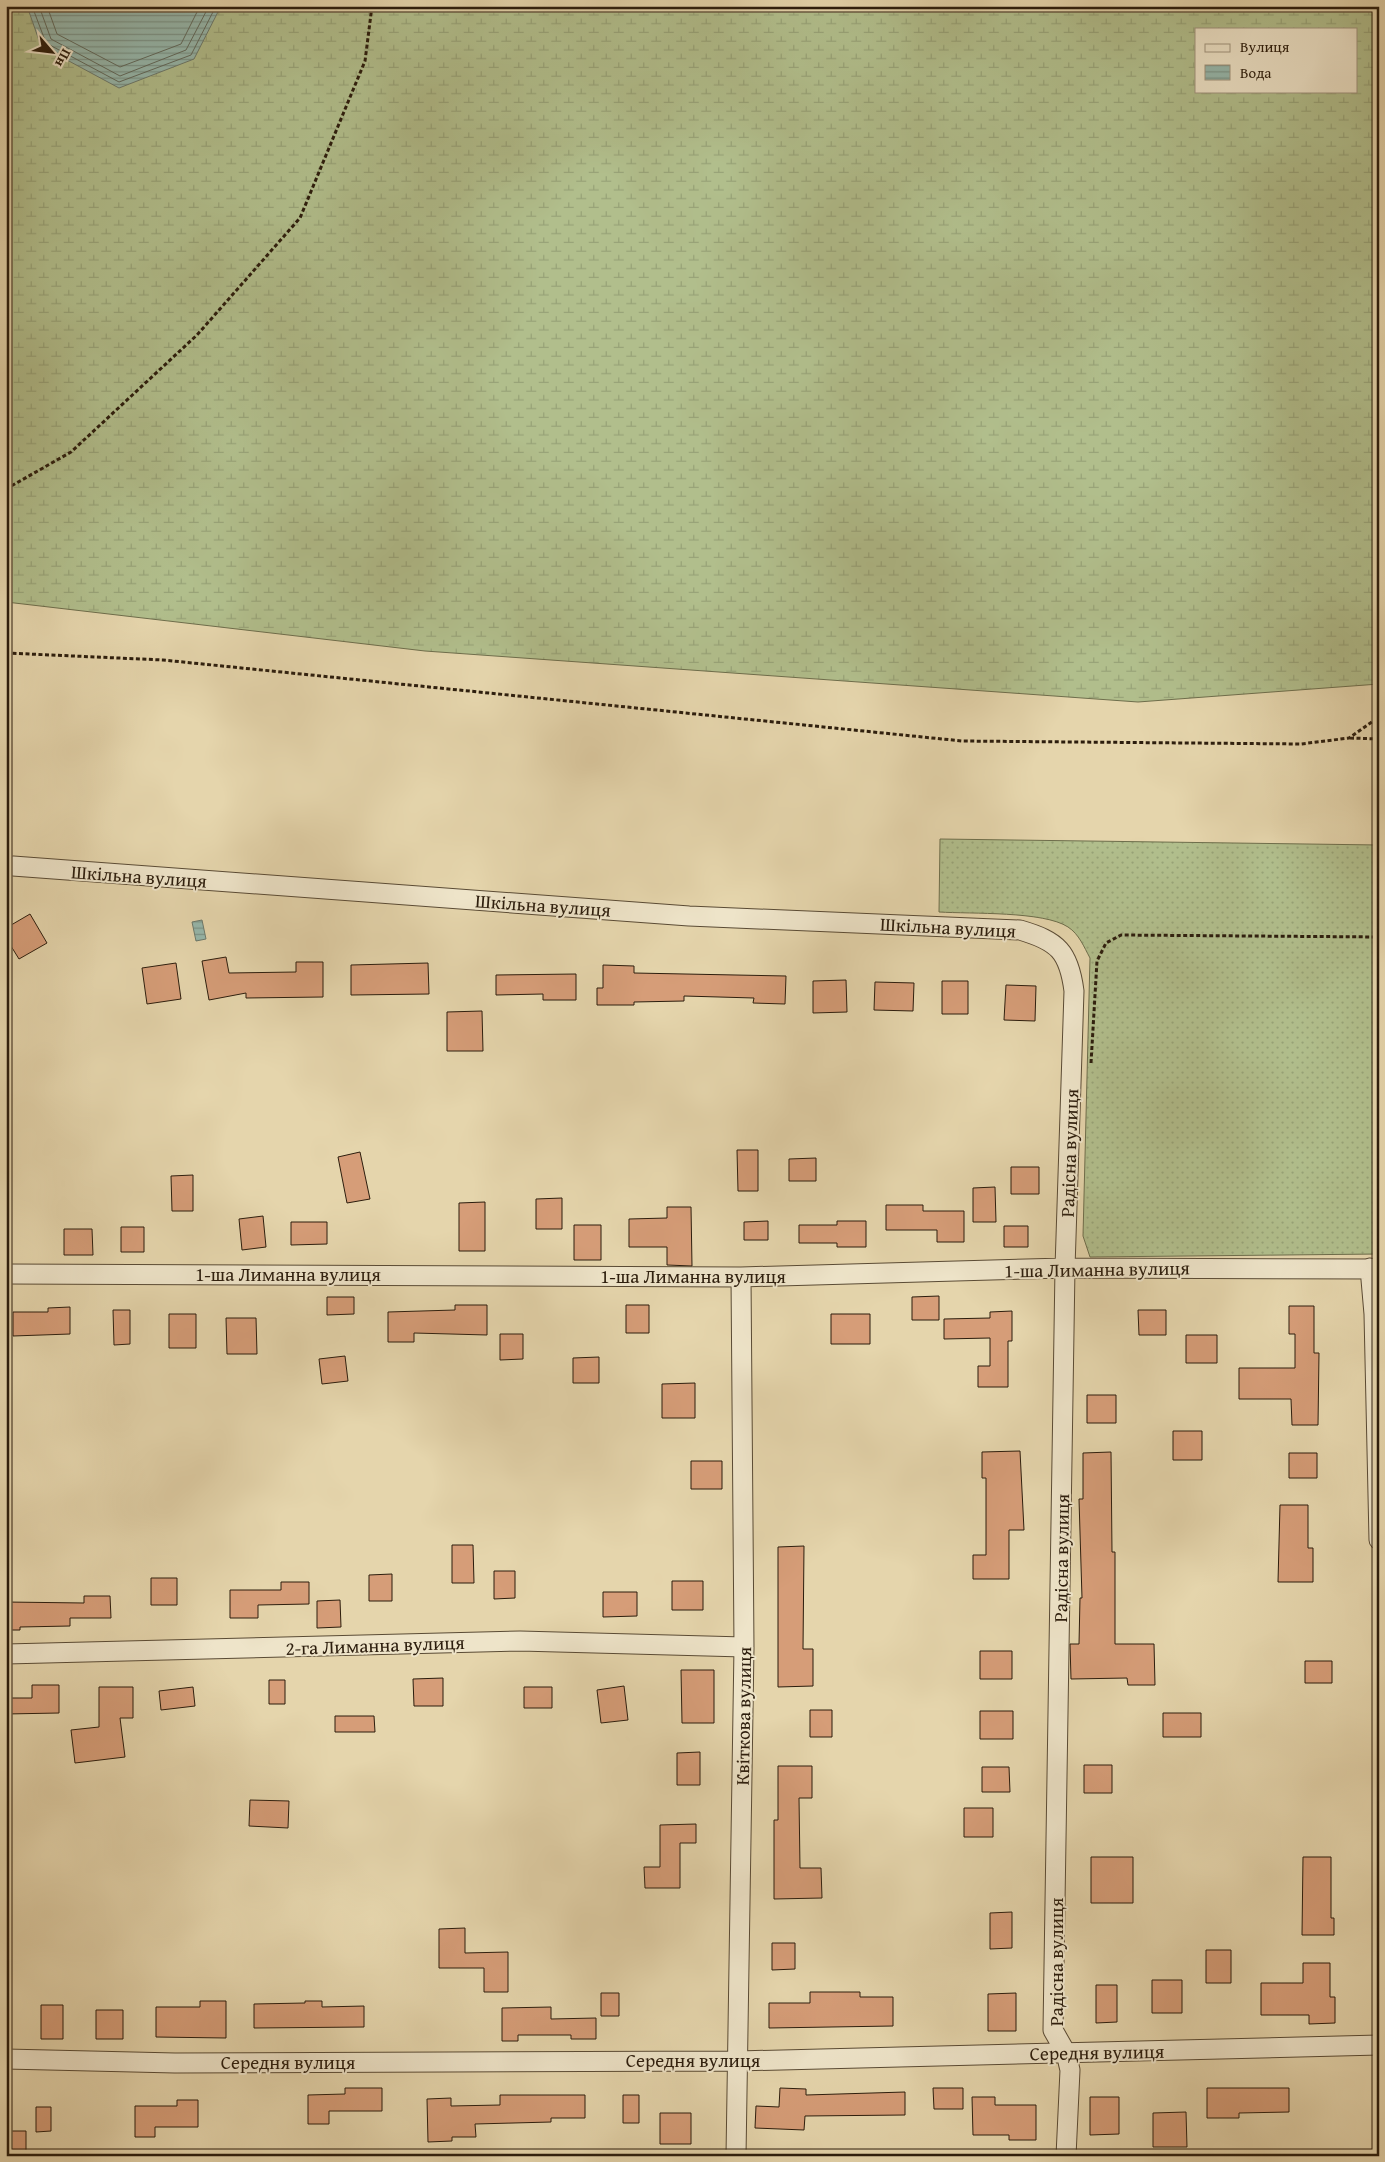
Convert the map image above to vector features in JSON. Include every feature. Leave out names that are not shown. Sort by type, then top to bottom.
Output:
[{"type":"street","name":"Шкільна вулиця","points":[[13,866],[689,916],[1020,930],[1036,935],[1066,956]]},
{"type":"street","name":"Радісна вулиця","points":[[1066,956],[1072,972],[1074,991],[1066,1268],[1053,2030],[1066,2053],[1070,2070],[1066,2156]]},
{"type":"street","name":"1-ша Лиманна вулиця","points":[[6,1274],[741,1277],[1066,1268],[1374,1268]]},
{"type":"street","points":[[1374,1268],[1379,1540]]},
{"type":"street","name":"Квіткова вулиця","points":[[736,2156],[744,1647],[741,1277]]},
{"type":"street","name":"2-га Лиманна вулиця","points":[[6,1654],[520,1641],[744,1647]]},
{"type":"street","name":"Середня вулиця","points":[[6,2059],[175,2063],[738,2061],[1379,2045]]},
{"type":"path","points":[[6,489],[71,452],[198,335],[300,218],[365,61],[372,6]]},
{"type":"path","points":[[6,653],[163,660],[962,742],[1301,744],[1349,738],[1379,739]]},
{"type":"path","points":[[1349,738],[1379,717]]},
{"type":"path","points":[[1091,1067],[1097,961],[1106,943],[1121,934],[1379,937]]},
{"type":"green space","points":[[6,6],[1379,6],[1379,684],[1138,702],[425,651],[6,602]]},
{"type":"green space","points":[[940,839],[1379,845],[1379,1254],[1090,1257],[1083,1236],[1090,958],[1075,933],[1057,922],[1025,916],[939,912]]},
{"type":"water","points":[[27,6],[221,6],[194,59],[119,88],[41,46]]},
{"type":"water","points":[[202,920],[206,939],[196,941],[192,922]]},
{"type":"building","points":[[30,914],[47,943],[19,959],[6,938],[6,928]]},
{"type":"building","points":[[226,957],[229,973],[296,972],[296,962],[323,962],[323,997],[246,998],[246,993],[209,1000],[202,961]]},
{"type":"building","points":[[176,963],[181,999],[147,1004],[142,968]]},
{"type":"building","points":[[428,963],[429,994],[351,995],[351,965]]},
{"type":"building","points":[[603,965],[634,966],[634,973],[786,976],[785,1004],[753,1003],[754,998],[684,996],[684,1001],[634,1002],[634,1005],[597,1005],[597,988],[603,988]]},
{"type":"building","points":[[576,974],[576,1000],[543,1000],[543,994],[496,995],[496,975]]},
{"type":"building","points":[[846,980],[847,1012],[813,1013],[813,981]]},
{"type":"building","points":[[942,981],[968,981],[968,1014],[942,1014]]},
{"type":"building","points":[[875,982],[914,983],[913,1011],[874,1010]]},
{"type":"building","points":[[1006,985],[1036,986],[1035,1021],[1004,1020]]},
{"type":"building","points":[[482,1011],[483,1051],[447,1051],[447,1012]]},
{"type":"building","points":[[737,1150],[758,1150],[758,1191],[738,1191]]},
{"type":"building","points":[[360,1152],[370,1199],[347,1203],[338,1157]]},
{"type":"building","points":[[816,1158],[816,1181],[789,1181],[789,1159]]},
{"type":"building","points":[[1011,1167],[1039,1167],[1039,1194],[1011,1194]]},
{"type":"building","points":[[193,1175],[193,1211],[172,1211],[171,1176]]},
{"type":"building","points":[[995,1187],[996,1222],[973,1222],[973,1188]]},
{"type":"building","points":[[562,1198],[562,1229],[536,1229],[536,1199]]},
{"type":"building","points":[[485,1202],[485,1251],[459,1251],[459,1203]]},
{"type":"building","points":[[886,1205],[923,1205],[923,1211],[964,1211],[964,1242],[937,1242],[937,1230],[886,1230]]},
{"type":"building","points":[[667,1207],[691,1207],[692,1266],[667,1265],[667,1247],[629,1247],[629,1219],[667,1218]]},
{"type":"building","points":[[263,1216],[266,1247],[242,1250],[239,1219]]},
{"type":"building","points":[[768,1221],[768,1240],[744,1240],[744,1222]]},
{"type":"building","points":[[837,1221],[866,1221],[866,1247],[837,1247],[837,1243],[799,1243],[799,1225],[837,1225]]},
{"type":"building","points":[[291,1222],[327,1222],[327,1244],[291,1245]]},
{"type":"building","points":[[574,1225],[601,1225],[601,1260],[574,1260]]},
{"type":"building","points":[[1004,1226],[1028,1226],[1028,1247],[1004,1247]]},
{"type":"building","points":[[121,1227],[144,1227],[144,1252],[121,1252]]},
{"type":"building","points":[[64,1229],[92,1229],[93,1255],[64,1255]]},
{"type":"building","points":[[939,1296],[939,1320],[912,1320],[912,1297]]},
{"type":"building","points":[[327,1297],[354,1297],[354,1314],[327,1315]]},
{"type":"building","points":[[455,1305],[487,1305],[487,1335],[414,1333],[414,1342],[388,1342],[388,1312],[455,1310]]},
{"type":"building","points":[[626,1305],[649,1305],[649,1333],[626,1333]]},
{"type":"building","points":[[1289,1306],[1314,1306],[1314,1353],[1319,1353],[1318,1425],[1292,1425],[1291,1399],[1239,1399],[1239,1368],[1295,1368],[1295,1334],[1289,1334]]},
{"type":"building","points":[[70,1307],[70,1334],[13,1336],[13,1312],[48,1312],[48,1308]]},
{"type":"building","points":[[113,1310],[130,1310],[130,1344],[114,1345]]},
{"type":"building","points":[[1138,1310],[1166,1310],[1166,1335],[1139,1335]]},
{"type":"building","points":[[1012,1311],[1012,1341],[1008,1341],[1008,1387],[978,1387],[978,1366],[990,1366],[990,1338],[944,1339],[944,1319],[990,1318],[990,1312]]},
{"type":"building","points":[[169,1314],[196,1314],[196,1348],[169,1348]]},
{"type":"building","points":[[831,1314],[870,1314],[870,1344],[831,1344]]},
{"type":"building","points":[[226,1318],[256,1318],[257,1354],[227,1354]]},
{"type":"building","points":[[500,1334],[523,1334],[523,1359],[500,1360]]},
{"type":"building","points":[[1186,1335],[1217,1335],[1217,1363],[1186,1363]]},
{"type":"building","points":[[345,1356],[348,1381],[322,1384],[319,1359]]},
{"type":"building","points":[[599,1357],[599,1383],[573,1383],[573,1358]]},
{"type":"building","points":[[695,1383],[695,1418],[662,1418],[662,1384]]},
{"type":"building","points":[[1087,1395],[1116,1395],[1116,1423],[1087,1423]]},
{"type":"building","points":[[1173,1431],[1202,1431],[1202,1460],[1173,1460]]},
{"type":"building","points":[[1020,1451],[1024,1530],[1009,1530],[1009,1579],[973,1579],[973,1555],[986,1555],[986,1478],[982,1478],[982,1452]]},
{"type":"building","points":[[1111,1452],[1112,1552],[1115,1552],[1115,1644],[1154,1644],[1155,1685],[1128,1685],[1127,1678],[1071,1679],[1070,1644],[1079,1644],[1080,1598],[1082,1598],[1079,1499],[1083,1499],[1083,1453]]},
{"type":"building","points":[[1289,1453],[1317,1453],[1317,1478],[1289,1478]]},
{"type":"building","points":[[691,1461],[722,1461],[722,1489],[691,1489]]},
{"type":"building","points":[[1280,1505],[1308,1505],[1308,1548],[1313,1548],[1313,1582],[1278,1582]]},
{"type":"building","points":[[452,1545],[473,1545],[474,1583],[452,1583]]},
{"type":"building","points":[[804,1546],[803,1649],[813,1649],[813,1686],[778,1687],[778,1547]]},
{"type":"building","points":[[494,1571],[515,1571],[515,1598],[494,1599]]},
{"type":"building","points":[[392,1574],[392,1601],[369,1601],[369,1575]]},
{"type":"building","points":[[151,1578],[177,1578],[177,1605],[151,1605]]},
{"type":"building","points":[[672,1581],[703,1581],[703,1610],[672,1610]]},
{"type":"building","points":[[281,1582],[309,1582],[309,1604],[258,1605],[258,1618],[230,1618],[230,1590],[281,1590]]},
{"type":"building","points":[[603,1592],[637,1592],[637,1616],[603,1617]]},
{"type":"building","points":[[84,1596],[110,1596],[111,1618],[70,1618],[70,1626],[20,1627],[20,1630],[6,1630],[6,1602],[84,1603]]},
{"type":"building","points":[[340,1600],[341,1627],[317,1628],[317,1601]]},
{"type":"building","points":[[980,1651],[1012,1651],[1012,1679],[980,1679]]},
{"type":"building","points":[[1305,1661],[1332,1661],[1332,1683],[1305,1683]]},
{"type":"building","points":[[681,1670],[714,1670],[714,1723],[682,1723]]},
{"type":"building","points":[[443,1678],[443,1706],[414,1706],[413,1679]]},
{"type":"building","points":[[269,1680],[285,1680],[285,1704],[269,1704]]},
{"type":"building","points":[[32,1685],[59,1685],[59,1713],[6,1714],[6,1698],[32,1698]]},
{"type":"building","points":[[624,1686],[628,1720],[601,1723],[597,1690]]},
{"type":"building","points":[[99,1687],[133,1687],[133,1718],[120,1718],[125,1757],[75,1763],[71,1730],[99,1727]]},
{"type":"building","points":[[193,1687],[195,1706],[161,1710],[159,1691]]},
{"type":"building","points":[[524,1687],[552,1687],[552,1708],[524,1708]]},
{"type":"building","points":[[810,1710],[832,1710],[832,1737],[810,1737]]},
{"type":"building","points":[[980,1711],[1013,1711],[1013,1739],[980,1739]]},
{"type":"building","points":[[1163,1713],[1201,1713],[1201,1737],[1163,1737]]},
{"type":"building","points":[[335,1716],[374,1716],[375,1732],[335,1732]]},
{"type":"building","points":[[700,1752],[700,1785],[677,1785],[677,1753]]},
{"type":"building","points":[[1084,1765],[1112,1765],[1112,1793],[1084,1793]]},
{"type":"building","points":[[778,1766],[812,1766],[812,1798],[799,1798],[800,1868],[821,1868],[822,1898],[774,1899],[774,1820],[778,1820]]},
{"type":"building","points":[[982,1767],[1009,1767],[1010,1792],[982,1792]]},
{"type":"building","points":[[250,1800],[289,1801],[288,1828],[249,1826]]},
{"type":"building","points":[[964,1808],[993,1808],[993,1837],[964,1837]]},
{"type":"building","points":[[696,1824],[696,1843],[680,1843],[680,1888],[645,1888],[644,1867],[660,1867],[660,1825]]},
{"type":"building","points":[[1091,1857],[1133,1857],[1133,1903],[1091,1903]]},
{"type":"building","points":[[1303,1857],[1331,1857],[1331,1918],[1334,1918],[1334,1935],[1302,1935]]},
{"type":"building","points":[[1012,1912],[1012,1948],[990,1949],[990,1913]]},
{"type":"building","points":[[465,1928],[465,1953],[508,1952],[508,1992],[484,1992],[484,1968],[439,1968],[439,1929]]},
{"type":"building","points":[[772,1943],[795,1943],[795,1969],[772,1970]]},
{"type":"building","points":[[1206,1950],[1231,1950],[1231,1983],[1206,1983]]},
{"type":"building","points":[[1303,1963],[1330,1963],[1330,1997],[1335,1997],[1335,2023],[1309,2024],[1309,2015],[1261,2015],[1261,1983],[1303,1983]]},
{"type":"building","points":[[1152,1980],[1182,1980],[1182,2013],[1152,2013]]},
{"type":"building","points":[[1096,1985],[1117,1985],[1117,2022],[1096,2023]]},
{"type":"building","points":[[810,1992],[860,1992],[860,1997],[893,1997],[893,2026],[769,2028],[769,2003],[810,2003]]},
{"type":"building","points":[[601,1993],[619,1993],[619,2016],[601,2016]]},
{"type":"building","points":[[1016,1993],[1016,2031],[988,2031],[988,1994]]},
{"type":"building","points":[[200,2001],[226,2001],[226,2038],[156,2037],[156,2007],[200,2007]]},
{"type":"building","points":[[305,2001],[322,2001],[322,2007],[364,2006],[364,2027],[254,2028],[254,2004],[305,2003]]},
{"type":"building","points":[[41,2005],[63,2005],[63,2039],[41,2039]]},
{"type":"building","points":[[551,2007],[551,2019],[596,2018],[596,2039],[571,2039],[571,2035],[518,2035],[518,2041],[502,2041],[502,2008]]},
{"type":"building","points":[[96,2010],[123,2010],[123,2039],[96,2039]]},
{"type":"building","points":[[345,2088],[382,2088],[382,2111],[329,2111],[329,2124],[308,2124],[308,2095],[345,2094]]},
{"type":"building","points":[[780,2088],[806,2089],[806,2095],[905,2092],[905,2115],[805,2116],[804,2130],[755,2128],[756,2106],[779,2107]]},
{"type":"building","points":[[933,2088],[963,2088],[963,2109],[934,2109]]},
{"type":"building","points":[[1207,2088],[1289,2088],[1289,2112],[1239,2113],[1239,2118],[1207,2118]]},
{"type":"building","points":[[500,2095],[585,2095],[585,2118],[551,2118],[551,2122],[475,2124],[476,2137],[452,2137],[452,2141],[428,2142],[427,2099],[451,2098],[451,2106],[500,2105]]},
{"type":"building","points":[[623,2095],[639,2095],[639,2123],[623,2123]]},
{"type":"building","points":[[972,2097],[995,2097],[995,2105],[1036,2105],[1036,2140],[1009,2140],[1009,2135],[973,2135]]},
{"type":"building","points":[[1090,2097],[1119,2097],[1119,2134],[1090,2135]]},
{"type":"building","points":[[177,2100],[198,2100],[198,2127],[155,2127],[155,2137],[135,2137],[135,2106],[177,2106]]},
{"type":"building","points":[[36,2107],[51,2107],[51,2131],[36,2132]]},
{"type":"building","points":[[1186,2112],[1187,2147],[1153,2147],[1153,2113]]},
{"type":"building","points":[[660,2113],[691,2113],[691,2144],[660,2144]]},
{"type":"building","points":[[6,2131],[26,2131],[26,2153],[6,2153]]}]
